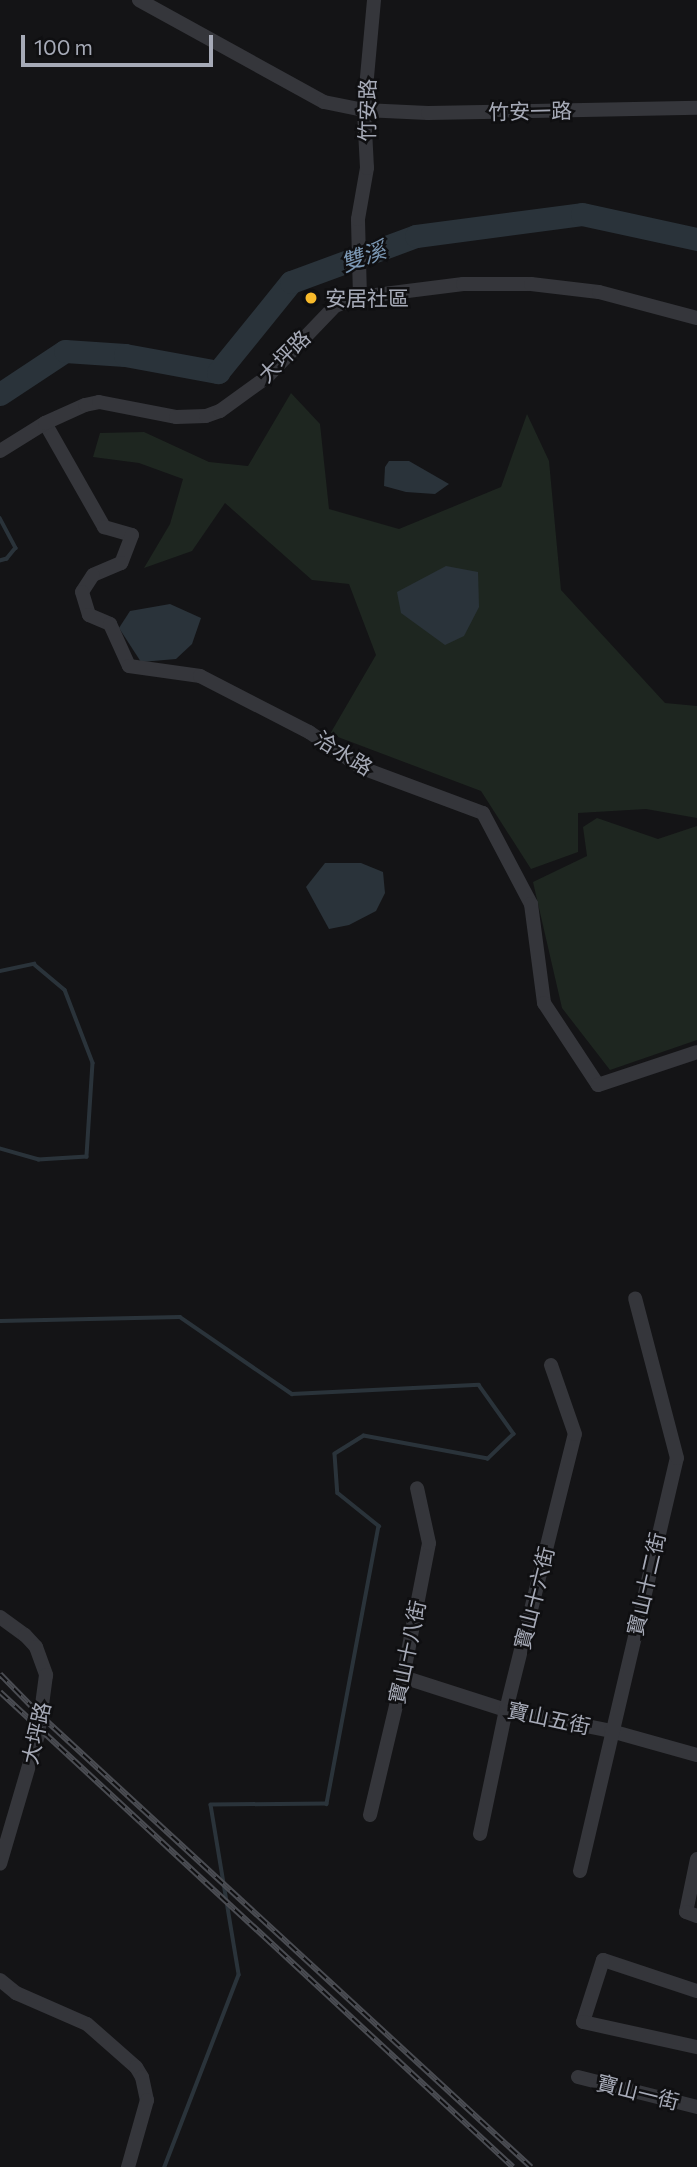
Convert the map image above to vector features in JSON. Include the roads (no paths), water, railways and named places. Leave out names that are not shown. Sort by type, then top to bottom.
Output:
[{"type":"street","name":"竹安一路","points":[[139,0],[324,102],[364,110],[428,113],[697,108]]},
{"type":"street","name":"竹安路","points":[[360,297],[358,219],[366,168],[364,110],[374,0]]},
{"type":"street","name":"大坪路","points":[[2,450],[45,423],[85,405],[99,402],[176,417],[220,411],[267,377],[335,306],[360,297],[463,284],[530,284],[599,292],[697,318]]},
{"type":"street","name":"洽水路","points":[[45,423],[104,527],[132,535],[121,563],[93,575],[82,592],[89,615],[110,624],[130,666],[200,676],[309,732],[362,768],[483,813],[531,904],[544,1003],[598,1085],[697,1052]]},
{"type":"street","name":"寶山十二街","points":[[580,1871],[677,1458],[635,1298]]},
{"type":"street","name":"寶山十六街","points":[[480,1834],[506,1710],[575,1434],[551,1365]]},
{"type":"street","name":"寶山十八街","points":[[370,1815],[403,1677],[429,1543],[417,1488]]},
{"type":"street","name":"大坪路","points":[[0,1617],[26,1635],[36,1647],[46,1675],[38,1735],[0,1864]]},
{"type":"street","name":"寶山五街","points":[[403,1677],[506,1710],[611,1731],[697,1755]]},
{"type":"street","points":[[697,1859],[686,1912],[697,1916]]},
{"type":"street","points":[[697,1991],[603,1960],[583,2022],[697,2048]]},
{"type":"street","points":[[0,1980],[16,1993],[87,2024],[136,2067],[142,2077],[147,2100],[128,2167]]},
{"type":"street","name":"寶山一街","points":[[578,2077],[697,2107]]},
{"type":"waterway","name":"雙溪","points":[[0,394],[65,351],[125,355],[218,372],[291,282],[416,236],[582,214],[697,239]]},
{"type":"waterway","points":[[0,518],[16,548],[7,559],[0,561]]},
{"type":"waterway","points":[[0,971],[34,964],[65,990],[93,1063],[87,1157],[39,1160],[0,1149]]},
{"type":"waterway","points":[[0,1321],[180,1317],[292,1394],[479,1385],[514,1434],[488,1459],[364,1436],[335,1454],[338,1493],[379,1526],[327,1804],[211,1805],[239,1975],[165,2167]]},
{"type":"railway","points":[[0,1674],[39,1714],[531,2167]]},
{"type":"railway","points":[[0,1692],[513,2167]]},
{"type":"place","name":"安居社區","points":[[311,298]]}]
